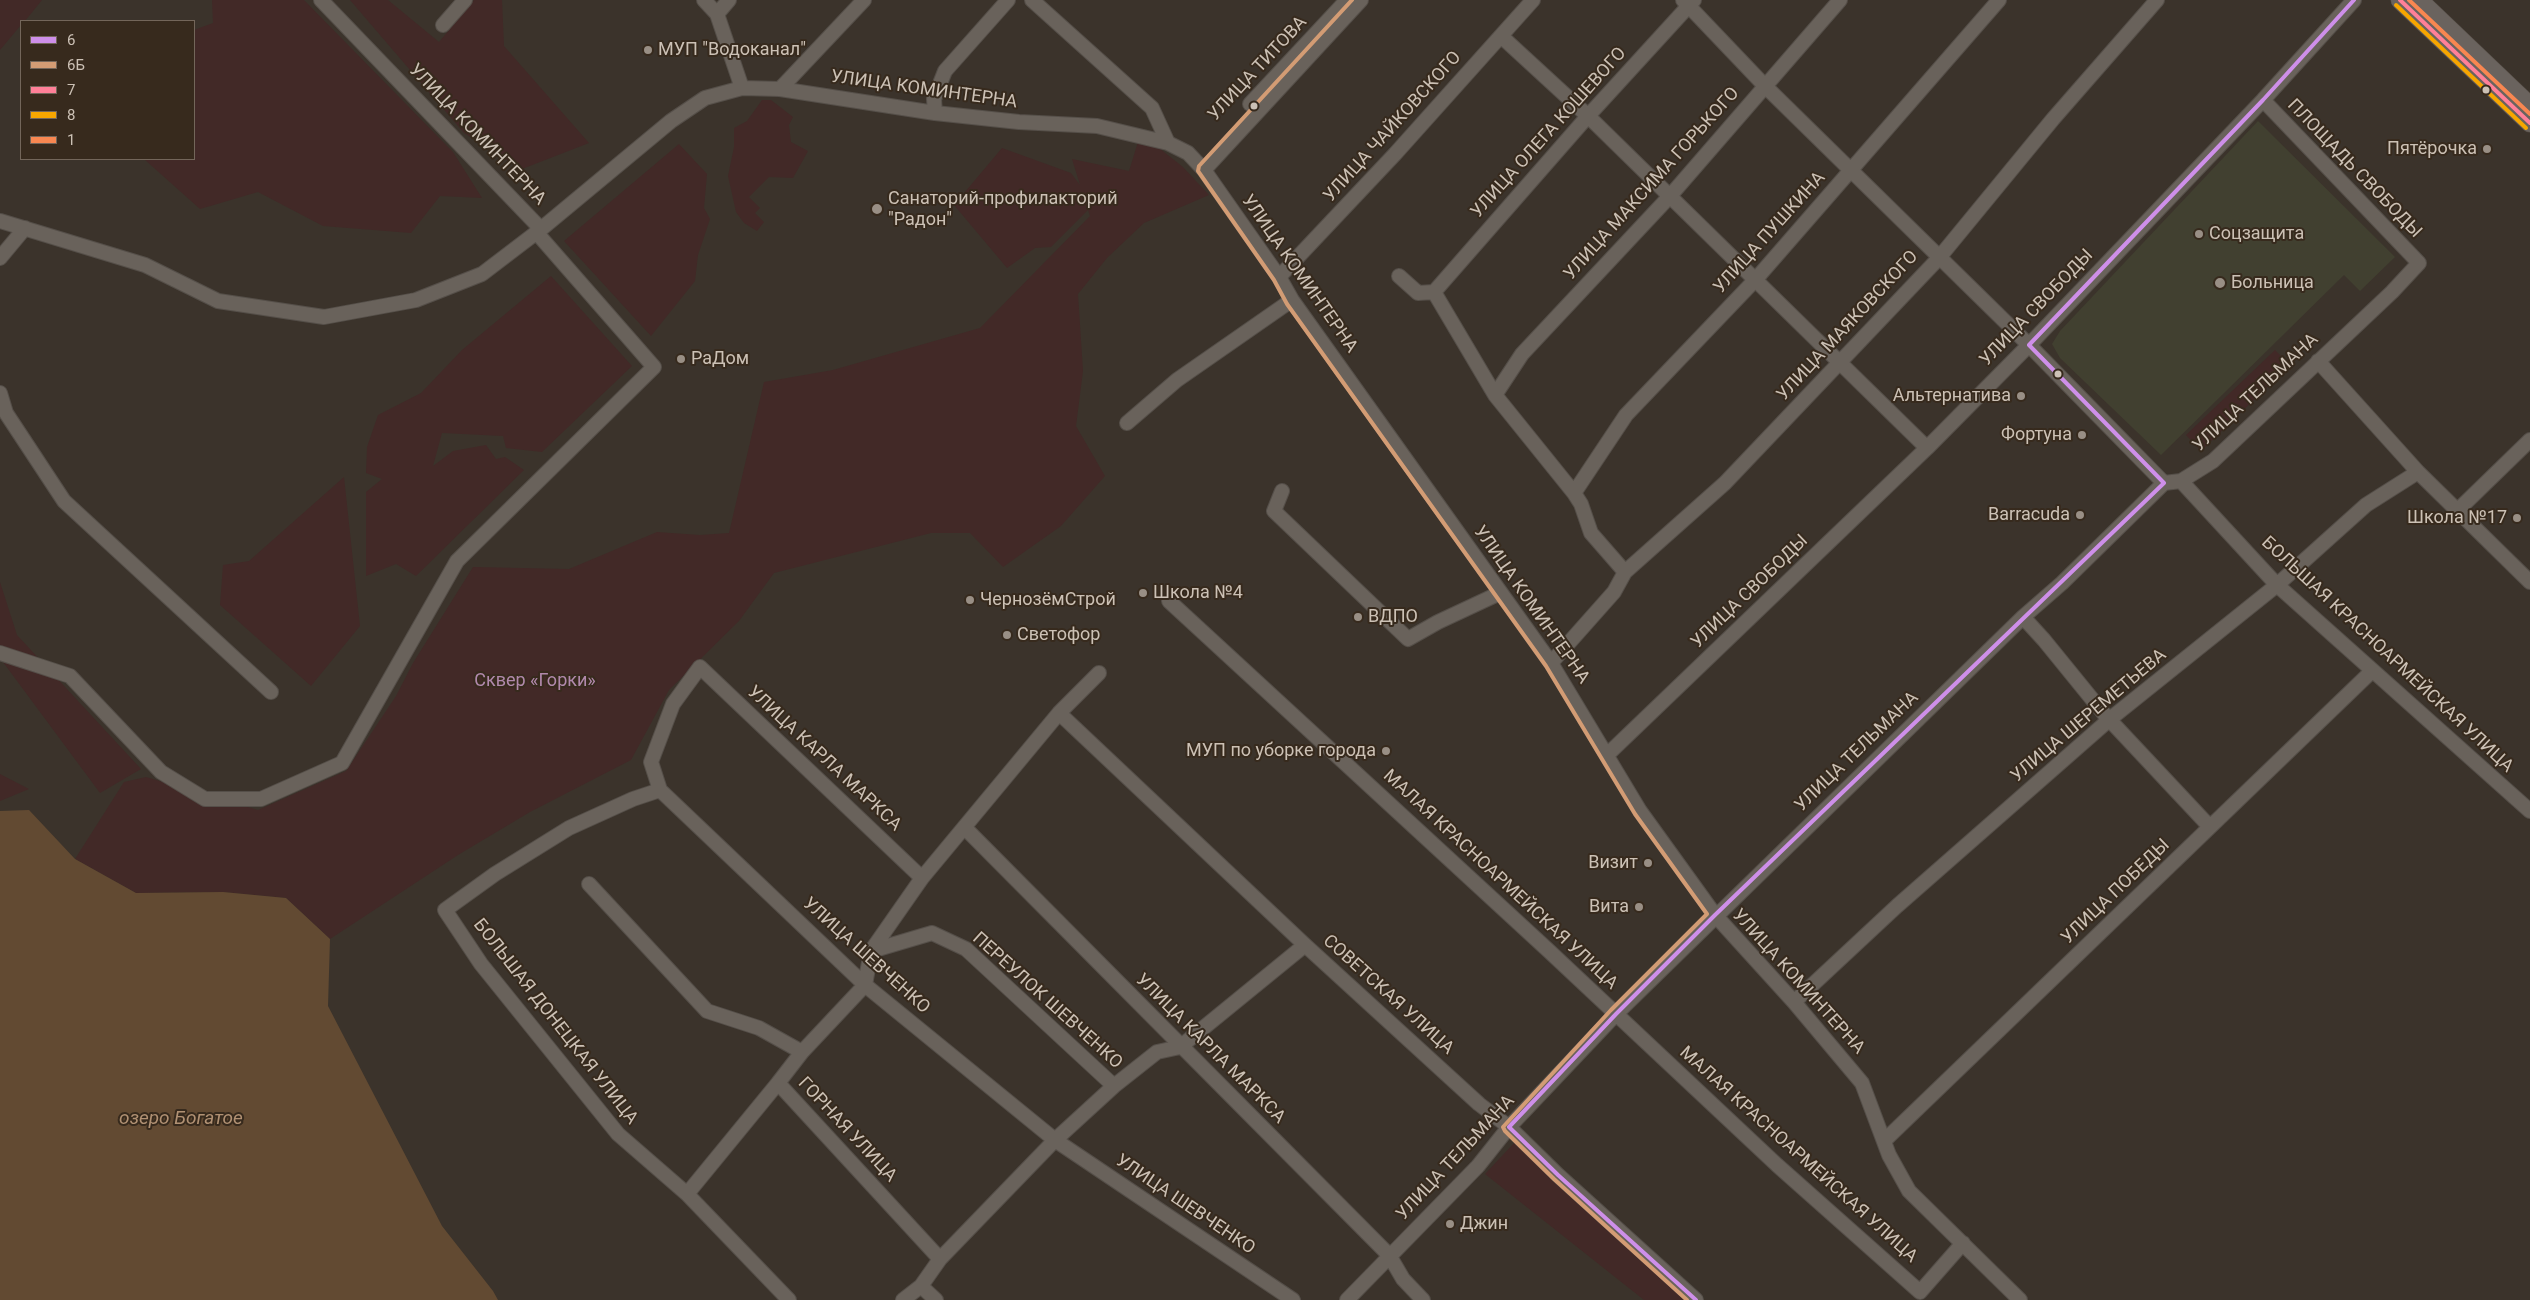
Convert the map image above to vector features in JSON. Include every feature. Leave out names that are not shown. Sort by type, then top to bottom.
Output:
[{"type":"main road","points":[[2400,0],[2530,123]]},
{"type":"main road","points":[[2418,0],[2530,106]]},
{"type":"street","name":"УЛИЦА КОМИНТЕРНА","points":[[321,0],[539,231],[672,121],[705,98],[742,88],[780,89],[935,112],[1020,122],[1097,126],[1168,143],[1188,153],[1279,277],[1292,300],[1551,663],[1640,811],[1715,916],[1794,1002],[1862,1083],[1885,1140],[1889,1155],[1909,1191],[1963,1243]]},
{"type":"street","points":[[443,26],[465,0]]},
{"type":"street","points":[[704,0],[716,14],[742,88]]},
{"type":"street","points":[[716,14],[729,0]]},
{"type":"street","points":[[780,89],[864,0]]},
{"type":"street","points":[[935,112],[934,99],[945,71],[1008,0]]},
{"type":"street","points":[[1032,0],[1152,108],[1168,143]]},
{"type":"street","name":"УЛИЦА ТИТОВА","points":[[1200,167],[1346,0]]},
{"type":"street","name":"УЛИЦА ТИТОВА","points":[[1200,167],[1361,0]]},
{"type":"street","name":"УЛИЦА ЧАЙКОВСКОГО","points":[[1279,277],[1395,154],[1532,0]]},
{"type":"street","name":"УЛИЦА МАКСИМА ГОРЬКОГО","points":[[1495,395],[1522,354],[1670,196],[1840,0]]},
{"type":"street","name":"УЛИЦА ПУШКИНА","points":[[1574,493],[1626,415],[1756,279],[1853,170],[1999,0]]},
{"type":"street","name":"УЛИЦА МАЯКОВСКОГО","points":[[1551,663],[1614,592],[1625,572],[1726,483],[1938,259],[2053,120],[2157,0]]},
{"type":"street","name":"УЛИЦА СВОБОДЫ","points":[[1607,755],[1927,448],[2263,100],[2354,0]]},
{"type":"street","points":[[1689,2],[1766,86],[1853,170],[1938,259],[2028,345],[2164,483]]},
{"type":"street","name":"УЛИЦА ОЛЕГА КОШЕВОГО","points":[[1434,292],[1689,2]]},
{"type":"street","points":[[1501,36],[1588,116],[1927,448]]},
{"type":"street","name":"ПЛОЩАДЬ СВОБОДЫ","points":[[2263,100],[2419,263]]},
{"type":"street","points":[[0,221],[145,265],[218,301],[324,317],[416,300],[482,274],[539,231],[654,367],[457,561],[342,763],[261,799],[205,799],[161,772],[70,676],[0,653]]},
{"type":"street","points":[[0,258],[25,228]]},
{"type":"street","name":"УЛИЦА ТЕЛЬМАНА","points":[[1347,1300],[1478,1166],[1510,1127],[1616,1014],[2023,617],[2062,583],[2164,483],[2180,481],[2213,461],[2392,292],[2419,263]]},
{"type":"street","points":[[1399,276],[1418,293],[1434,292],[1495,395],[1574,493],[1581,504],[1591,534],[1625,572]]},
{"type":"street","points":[[1127,423],[1177,380],[1292,300]]},
{"type":"street","points":[[2318,361],[2418,472],[2530,582]]},
{"type":"street","points":[[0,393],[6,413],[64,501],[271,692]]},
{"type":"street","points":[[2458,510],[2530,440]]},
{"type":"street","name":"УЛИЦА ШЕРЕМЕТЬЕВА","points":[[1794,1002],[1897,906],[2110,719],[2277,584],[2366,505],[2418,472]]},
{"type":"street","name":"БОЛЬШАЯ КРАСНОАРМЕЙСКАЯ УЛИЦА","points":[[2180,481],[2277,584],[2530,811]]},
{"type":"street","points":[[1282,491],[1274,511],[1408,639],[1438,622],[1500,593]]},
{"type":"street","name":"МАЛАЯ КРАСНОАРМЕЙСКАЯ УЛИЦА","points":[[1169,601],[1777,1165],[1920,1292],[1963,1243]]},
{"type":"street","points":[[2023,617],[2110,719],[2210,827]]},
{"type":"street","name":"УЛИЦА КАРЛА МАРКСА","points":[[660,790],[651,762],[673,704],[700,668],[922,878]]},
{"type":"street","name":"УЛИЦА ПОБЕДЫ","points":[[1885,1140],[2372,671]]},
{"type":"street","points":[[802,1052],[865,985],[871,951],[922,878],[1058,713],[1099,674]]},
{"type":"street","name":"СОВЕТСКАЯ УЛИЦА","points":[[1058,713],[1305,945],[1479,1104],[1510,1127],[1558,1176],[1696,1300]]},
{"type":"street","name":"БОЛЬШАЯ ДОНЕЦКАЯ УЛИЦА","points":[[660,790],[633,799],[570,828],[495,874],[446,910],[481,964],[618,1134],[687,1194],[789,1300]]},
{"type":"street","name":"УЛИЦА ШЕВЧЕНКО","points":[[660,790],[865,985],[1055,1140],[1293,1300]]},
{"type":"street","name":"УЛИЦА КАРЛА МАРКСА","points":[[964,828],[1389,1255],[1402,1280],[1423,1300]]},
{"type":"street","name":"ГОРНАЯ УЛИЦА","points":[[589,884],[707,1011],[760,1028],[802,1052],[778,1083],[940,1259]]},
{"type":"street","name":"ПЕРЕУЛОК ШЕВЧЕНКО","points":[[871,951],[932,933],[966,949],[1114,1086]]},
{"type":"street","points":[[903,1300],[921,1286],[940,1259],[1055,1140],[1114,1086],[1157,1052],[1180,1046],[1305,945]]},
{"type":"street","points":[[687,1194],[778,1083]]},
{"type":"street","points":[[1963,1243],[2018,1299]]},
{"type":"street","points":[[921,1286],[936,1300]]},
{"type":"shaded area","name":"Больница","points":[[2258,121],[2395,257],[2360,291],[2344,275],[2161,455],[2060,358],[2052,344],[2060,331]]},
{"type":"green space","points":[[0,0],[42,0],[26,20],[20,20],[20,26],[0,50]]},
{"type":"green space","points":[[212,0],[304,0],[453,152],[482,198],[440,196],[411,233],[323,226],[258,192],[200,209],[145,160],[195,160],[195,30],[213,23]]},
{"type":"green space","points":[[350,0],[388,0],[439,42],[474,0],[502,0],[504,46],[589,143],[522,169],[464,133]]},
{"type":"green space","points":[[762,100],[771,100],[793,117],[789,125],[791,142],[808,151],[793,178],[769,177],[749,197],[760,208],[755,213],[764,222],[757,231],[744,223],[736,212],[728,176],[734,147],[734,128],[747,121]]},
{"type":"green space","name":"Сквер «Горки»","points":[[1138,142],[1159,148],[1183,167],[1209,195],[1144,223],[1107,258],[1078,294],[1083,371],[1076,426],[1105,476],[1061,526],[1003,567],[970,533],[931,533],[774,573],[739,621],[669,690],[631,760],[530,812],[458,855],[330,939],[286,898],[223,892],[136,893],[75,859],[124,782],[146,777],[258,810],[346,771],[396,696],[413,663],[473,567],[569,569],[657,532],[700,535],[729,533],[764,382],[833,370],[980,328],[1090,216],[1088,210],[1051,247],[1035,248],[1007,268],[954,205],[1002,148],[1071,173],[1080,185],[1072,159],[1129,171]]},
{"type":"green space","points":[[679,144],[707,174],[704,208],[710,219],[698,255],[695,281],[651,336],[564,241]]},
{"type":"green space","points":[[551,276],[632,366],[542,452],[506,448],[503,436],[442,433],[433,466],[453,451],[486,445],[496,459],[505,457],[524,470],[416,576],[396,564],[366,576],[366,492],[382,479],[366,473],[367,447],[378,415],[421,393],[462,350]]},
{"type":"green space","points":[[2275,350],[2290,365],[2201,451],[2186,435]]},
{"type":"green space","points":[[344,477],[360,626],[311,686],[220,605],[223,565],[249,561]]},
{"type":"green space","points":[[0,582],[17,635],[141,769],[100,793],[0,658]]},
{"type":"green space","points":[[0,774],[29,789],[0,801]]},
{"type":"green space","points":[[1516,1141],[1685,1300],[1644,1300],[1485,1174]]},
{"type":"water","name":"озеро Богатое","points":[[29,810],[75,859],[136,893],[223,892],[286,898],[330,939],[328,1006],[442,1226],[498,1300],[0,1300],[0,811]]},
{"type":"transit line","name":"6Б","points":[[1352,0],[1199,166],[1198,171],[1274,280],[1287,304],[1546,666],[1635,814],[1707,914],[1611,1010],[1503,1127],[1554,1179],[1687,1300]]},
{"type":"transit line","name":"6","points":[[1696,1300],[1558,1175],[1509,1127],[1616,1014],[1715,915],[2164,483],[2029,345],[2263,100],[2354,0]]},
{"type":"transit line","name":"7","points":[[2400,0],[2530,123]]},
{"type":"transit line","name":"1","points":[[2409,0],[2530,114]]},
{"type":"transit line","name":"8","points":[[2396,5],[2526,128]]},
{"type":"place","name":"МУП \"Водоканал\"","points":[[648,50]]},
{"type":"place","name":"Пятёрочка","points":[[2487,149]]},
{"type":"place","name":"Санаторий-профилакторий \"Радон\"","points":[[877,209]]},
{"type":"place","name":"Соцзащита","points":[[2199,234]]},
{"type":"place","name":"Больница","points":[[2220,283]]},
{"type":"place","name":"РаДом","points":[[681,359]]},
{"type":"place","name":"Альтернатива","points":[[2021,396]]},
{"type":"place","name":"Фортуна","points":[[2082,435]]},
{"type":"place","name":"Barracuda","points":[[2080,515]]},
{"type":"place","name":"Школа №17","points":[[2517,518]]},
{"type":"place","name":"Школа №4","points":[[1143,593]]},
{"type":"place","name":"ЧернозёмСтрой","points":[[970,600]]},
{"type":"place","name":"ВДПО","points":[[1358,617]]},
{"type":"place","name":"Светофор","points":[[1007,635]]},
{"type":"place","name":"МУП по уборке города","points":[[1386,751]]},
{"type":"place","name":"Визит","points":[[1648,863]]},
{"type":"place","name":"Вита","points":[[1639,907]]},
{"type":"place","name":"Джин","points":[[1450,1224]]}]
